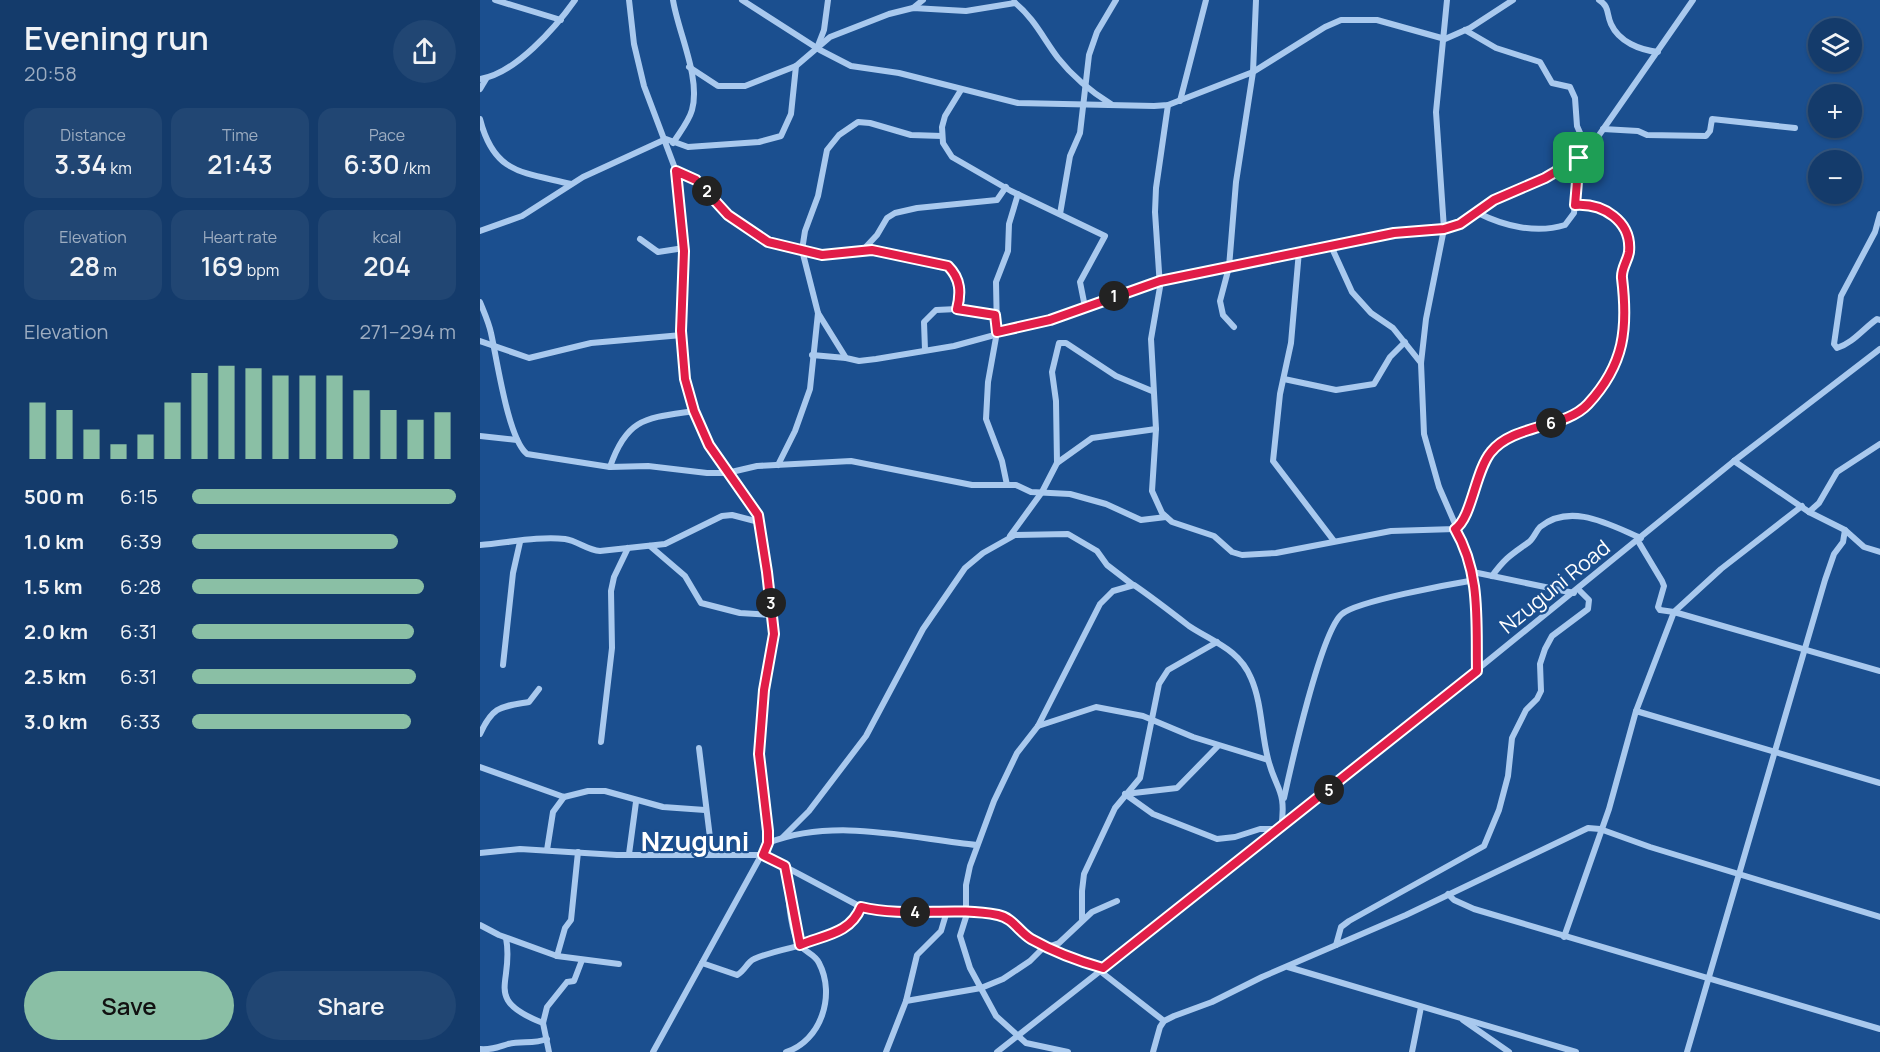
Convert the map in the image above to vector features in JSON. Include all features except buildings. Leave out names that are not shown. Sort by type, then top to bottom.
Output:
[{"type":"street","points":[[495,0],[561,20]]},
{"type":"street","points":[[480,89],[483,79],[533,48],[561,20],[575,0]]},
{"type":"street","points":[[629,0],[634,44],[644,86],[654,116],[666,139],[676,171],[684,248],[681,335],[685,379],[694,411],[709,445],[727,473],[748,499],[759,522],[774,634],[763,698],[759,754],[768,843],[653,1052]]},
{"type":"street","points":[[673,0],[689,67],[692,109],[674,142]]},
{"type":"street","points":[[742,0],[817,49],[851,66],[899,74],[1018,103],[1083,105],[1168,105],[1253,72],[1325,27],[1348,18],[1377,20],[1445,39],[1465,30],[1513,0]]},
{"type":"street","points":[[817,49],[824,30],[828,0]]},
{"type":"street","points":[[913,8],[923,0]]},
{"type":"street","points":[[1060,214],[1070,156],[1080,133],[1083,86],[1094,38],[1116,0]]},
{"type":"street","points":[[1180,101],[1206,0]]},
{"type":"street","points":[[1234,327],[1221,311],[1222,292],[1229,267],[1236,182],[1253,72],[1256,0]]},
{"type":"street","points":[[1447,0],[1436,139],[1444,229],[1426,319],[1421,363],[1426,448],[1455,529],[1469,556],[1475,580],[1477,671]]},
{"type":"street","points":[[1599,0],[1608,9],[1611,24],[1626,42],[1648,51],[1658,52]]},
{"type":"street","points":[[812,355],[868,360],[954,346],[997,332],[1050,320],[1160,281],[1299,251],[1394,233],[1444,229],[1460,224],[1494,200],[1545,178],[1588,151],[1693,0]]},
{"type":"street","points":[[689,67],[713,84],[730,87],[760,81],[796,66],[830,37],[858,25],[913,8],[966,11],[1013,2],[1032,19],[1057,57],[1083,86],[1112,105]]},
{"type":"street","points":[[1465,30],[1496,48],[1540,62],[1552,83],[1570,87],[1575,98],[1577,126],[1588,151]]},
{"type":"street","points":[[480,231],[522,216],[571,184],[642,148],[666,139],[688,147],[759,142],[781,135],[791,114],[796,66]]},
{"type":"street","points":[[961,90],[945,116],[942,136],[945,149],[952,157],[1018,194],[1105,237],[1080,282],[1085,307]]},
{"type":"street","points":[[1168,105],[1155,196],[1160,281],[1151,339],[1152,391],[1156,429],[1152,491],[1154,501],[1172,522],[1216,538],[1238,554],[1275,553],[1391,531],[1455,529]]},
{"type":"street","points":[[480,119],[487,143],[501,161],[515,170],[571,184]]},
{"type":"street","points":[[1603,129],[1638,131],[1647,135],[1706,136],[1710,131],[1712,119],[1795,128]]},
{"type":"street","points":[[846,358],[818,313],[802,250],[805,231],[818,196],[827,150],[839,135],[855,124],[864,122],[906,134],[942,136]]},
{"type":"street","points":[[1478,213],[1505,226],[1562,227],[1572,219],[1579,158]]},
{"type":"street","points":[[676,171],[699,183],[728,215],[752,234],[774,244],[830,255],[862,251],[911,257],[948,266],[959,283],[960,297],[957,309]]},
{"type":"street","points":[[862,251],[877,235],[887,218],[895,213],[917,208],[997,200],[1006,187]]},
{"type":"street","points":[[1007,485],[1002,461],[986,419],[988,382],[997,332],[996,282],[1008,251],[1010,224],[1018,194]]},
{"type":"street","points":[[1455,529],[1467,513],[1481,471],[1493,449],[1523,433],[1582,410],[1604,382],[1622,348],[1626,315],[1622,277],[1629,249],[1627,233],[1616,217],[1600,207],[1575,205]]},
{"type":"street","points":[[1880,214],[1875,232],[1840,296],[1834,344],[1838,348],[1848,345],[1868,325],[1877,319],[1880,320]]},
{"type":"street","points":[[640,239],[658,252],[684,248]]},
{"type":"street","points":[[1331,246],[1352,292],[1405,342],[1421,363]]},
{"type":"street","points":[[1299,251],[1291,343],[1273,454],[1275,466],[1334,540]]},
{"type":"street","points":[[480,302],[490,330],[496,372],[517,440],[527,454],[610,466],[648,466],[727,473],[740,467],[851,461],[972,485],[1018,486],[1031,492],[1095,500],[1141,520],[1166,517]]},
{"type":"street","points":[[925,350],[923,326],[927,317],[936,310],[957,309],[995,315]]},
{"type":"street","points":[[778,465],[808,398],[818,313]]},
{"type":"street","points":[[480,341],[530,358],[591,343],[681,335]]},
{"type":"street","points":[[1284,379],[1336,390],[1374,384],[1390,357],[1405,342]]},
{"type":"street","points":[[1057,463],[1056,401],[1052,372],[1059,343],[1066,343],[1116,376],[1152,391]]},
{"type":"street","name":"Nzuguni Road","points":[[997,1052],[1281,829],[1734,461],[1880,349]]},
{"type":"street","points":[[610,466],[625,437],[637,423],[661,416],[694,411]]},
{"type":"street","points":[[783,837],[809,811],[866,736],[908,655],[964,567],[1010,537],[1042,492],[1057,463],[1092,438],[1156,429]]},
{"type":"street","points":[[480,436],[517,440]]},
{"type":"street","points":[[1809,512],[1819,503],[1837,472],[1880,444]]},
{"type":"street","points":[[1734,461],[1809,512],[1845,530],[1864,547],[1880,552]]},
{"type":"street","points":[[1564,937],[1600,829],[1609,809],[1636,711],[1674,612],[1721,570],[1802,506]]},
{"type":"street","points":[[1492,576],[1507,556],[1530,541],[1539,528],[1575,514],[1603,523],[1639,539],[1662,580],[1664,586],[1658,607],[1665,612],[1674,612],[1880,671]]},
{"type":"street","points":[[480,545],[557,538],[574,541],[591,550],[628,548],[673,541],[722,516],[732,515],[759,522]]},
{"type":"street","points":[[1687,1052],[1827,572],[1834,554],[1844,542],[1845,530]]},
{"type":"street","points":[[1010,537],[1068,534],[1091,546],[1114,572],[1195,630],[1237,656],[1251,677],[1268,760],[1284,798]]},
{"type":"street","points":[[502,665],[513,573],[520,542]]},
{"type":"street","points":[[650,545],[685,576],[701,603],[740,613],[772,615]]},
{"type":"street","points":[[601,742],[612,648],[611,591],[614,577],[628,548]]},
{"type":"street","points":[[1336,945],[1341,927],[1349,921],[1484,846],[1499,810],[1508,776],[1512,738],[1521,719],[1541,691],[1540,664],[1548,641],[1557,631],[1588,609],[1589,600],[1576,591],[1473,572]]},
{"type":"street","points":[[1125,794],[1153,814],[1217,839],[1235,837],[1260,829],[1281,829],[1284,798],[1295,748],[1320,663],[1336,621],[1342,613],[1386,599],[1475,580]]},
{"type":"street","points":[[1068,1052],[1026,1043],[991,1011],[961,944],[967,912],[966,885],[976,845],[1012,762],[1038,726],[1102,601],[1120,587],[1134,585]]},
{"type":"street","points":[[1082,919],[1084,874],[1125,794],[1140,778],[1153,720],[1157,689],[1164,674],[1217,642]]},
{"type":"street","points":[[480,735],[489,716],[495,710],[529,702],[539,689]]},
{"type":"street","points":[[1038,726],[1093,707],[1153,720],[1218,746],[1268,760]]},
{"type":"street","points":[[1636,711],[1880,783]]},
{"type":"street","points":[[1125,794],[1177,788],[1218,746]]},
{"type":"street","points":[[699,748],[712,854]]},
{"type":"street","points":[[480,767],[564,797],[588,791],[605,791],[636,802],[705,810]]},
{"type":"street","points":[[547,849],[554,812],[564,797]]},
{"type":"street","points":[[629,854],[636,802]]},
{"type":"street","points":[[1153,1052],[1157,1033],[1164,1021],[1448,894],[1584,829],[1600,829],[1661,851],[1880,917]]},
{"type":"street","points":[[768,843],[783,837],[862,830],[976,845]]},
{"type":"street","points":[[480,853],[547,849],[629,854],[763,855],[861,907],[897,913],[947,911],[1006,918],[1029,938],[1066,957],[1101,970],[1164,1021]]},
{"type":"street","points":[[557,956],[565,928],[571,920],[578,852]]},
{"type":"street","points":[[785,866],[800,945],[819,963],[825,978],[827,996],[823,1015],[812,1032],[798,1047],[786,1052]]},
{"type":"street","points":[[1448,894],[1454,900],[1474,909],[1880,1029]]},
{"type":"street","points":[[906,1001],[981,988],[1012,974],[1046,947],[1059,943],[1082,919],[1117,901]]},
{"type":"street","points":[[702,963],[737,975],[752,960],[829,936],[848,926],[861,907]]},
{"type":"street","points":[[886,1052],[906,1001],[917,955],[942,931],[947,911]]},
{"type":"street","points":[[480,924],[506,938],[557,956],[619,964]]},
{"type":"street","points":[[506,938],[503,985],[506,998],[516,1011],[543,1023]]},
{"type":"street","points":[[549,1052],[543,1023],[555,993],[567,982],[574,981],[582,960]]},
{"type":"street","points":[[1287,967],[1576,1052]]},
{"type":"street","points":[[1412,1052],[1421,1006]]},
{"type":"street","points":[[1459,1018],[1509,1052]]},
{"type":"street","points":[[480,1049],[498,1049],[507,1044],[537,1043],[547,1039]]},
{"type":"district","name":"Nzuguni","points":[[695,842]]},
{"type":"route","points":[[1579,158],[1575,205],[1600,207],[1616,217],[1627,233],[1628,259],[1622,277],[1626,302],[1624,339],[1612,369],[1595,396],[1582,410],[1523,433],[1493,449],[1481,471],[1467,513],[1459,527],[1455,529],[1469,556],[1475,580],[1477,671],[1281,829],[1103,968],[1066,957],[1029,938],[1016,924],[1006,918],[967,912],[897,913],[861,907],[853,922],[839,932],[800,945],[794,927],[785,866],[763,855],[768,843],[768,831],[759,754],[764,690],[774,634],[758,515],[709,445],[694,411],[685,379],[681,331],[684,251],[676,171],[696,180],[728,215],[746,230],[768,242],[822,255],[872,250],[948,266],[956,275],[959,283],[960,297],[957,309],[995,315],[997,332],[1050,320],[1136,287],[1160,281],[1394,233],[1444,229],[1460,224],[1494,200],[1537,182],[1579,158]]}]
